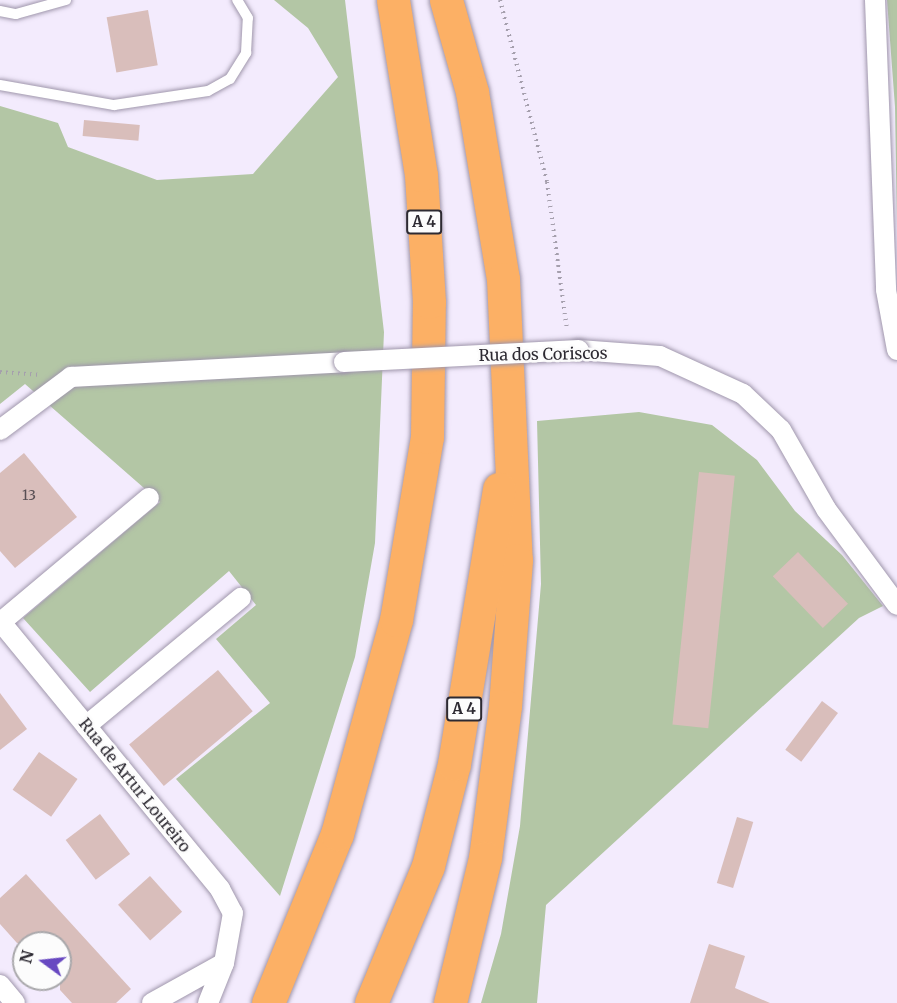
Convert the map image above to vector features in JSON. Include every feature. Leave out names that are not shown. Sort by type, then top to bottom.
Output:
[{"type":"highway","name":"A 4","points":[[446,0],[472,92],[501,267],[512,404],[516,560],[505,706],[485,858],[450,1003]]},
{"type":"highway","name":"A 4","points":[[268,1003],[340,823],[396,620],[427,437],[429,302],[422,175],[393,3]]},
{"type":"highway","name":"A 4","points":[[371,1003],[428,866],[454,764],[512,404]]},
{"type":"street","points":[[875,0],[886,290],[897,350]]},
{"type":"street","name":"Rua dos Coriscos","points":[[72,377],[579,350],[660,356],[743,394],[781,430],[826,509],[897,605]]},
{"type":"street","points":[[0,430],[72,377]]},
{"type":"street","points":[[1,622],[149,498]]},
{"type":"street","points":[[86,726],[241,598]]},
{"type":"street","name":"Rua de Artur Loureiro","points":[[1,622],[220,889],[233,913],[224,963],[208,1003]]},
{"type":"street","points":[[160,1001],[224,963]]},
{"type":"street","points":[[0,985],[15,1003]]},
{"type":"lane","points":[[0,85],[114,105],[208,91],[230,79],[246,53],[248,18],[237,0]]},
{"type":"lane","points":[[0,11],[16,14],[68,1]]},
{"type":"path","points":[[500,0],[547,182],[567,330]]},
{"type":"path","points":[[0,372],[72,377]]},
{"type":"green space","points":[[274,0],[345,0],[384,332],[375,543],[355,657],[280,896],[176,779],[270,703],[216,639],[256,605],[229,571],[90,692],[23,618],[160,502],[25,384],[0,404],[0,106],[58,123],[68,147],[157,180],[253,174],[338,77],[308,28]]},
{"type":"green space","points":[[887,0],[897,0],[897,229],[895,107]]},
{"type":"green space","points":[[639,412],[712,425],[757,460],[795,511],[842,555],[883,606],[859,618],[546,905],[537,1003],[481,1003],[501,934],[520,826],[541,584],[537,421]]},
{"type":"building","points":[[148,10],[158,65],[116,72],[107,17]]},
{"type":"building","points":[[84,120],[140,125],[138,141],[83,136]]},
{"type":"building","points":[[24,453],[77,517],[15,568],[0,551],[0,473]]},
{"type":"building","points":[[699,472],[735,476],[708,728],[672,725]]},
{"type":"building","points":[[798,552],[848,604],[823,628],[773,576]]},
{"type":"building","points":[[218,670],[253,711],[164,786],[129,745]]},
{"type":"building","points":[[0,693],[27,729],[0,750]]},
{"type":"building","points":[[822,701],[838,713],[801,762],[785,750]]},
{"type":"building","points":[[39,752],[78,779],[51,817],[13,790]]},
{"type":"building","points":[[100,814],[130,854],[96,880],[66,840]]},
{"type":"building","points":[[737,817],[753,822],[733,888],[717,883]]},
{"type":"building","points":[[26,874],[131,989],[116,1003],[72,1003],[61,991],[72,991],[72,931],[12,931],[12,937],[0,924],[0,898]]},
{"type":"building","points":[[150,876],[182,912],[150,940],[118,905]]},
{"type":"building","points":[[709,944],[745,956],[735,988],[770,1003],[690,1003]]}]
